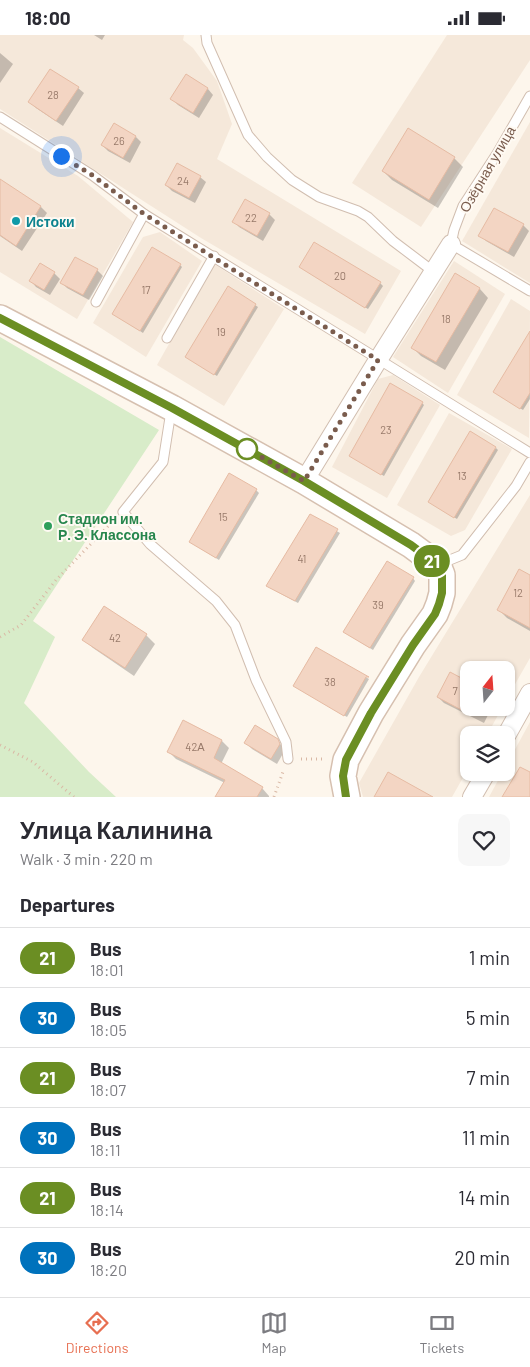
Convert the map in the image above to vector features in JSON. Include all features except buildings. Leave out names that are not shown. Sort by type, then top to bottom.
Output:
[{"type":"street","points":[[304,481],[451,245]]},
{"type":"street","points":[[0,318],[172,408],[304,481],[411,545],[438,565],[442,575],[442,593],[435,614],[413,645],[371,713],[346,760],[343,776],[346,797]]},
{"type":"street","points":[[512,726],[530,693]]},
{"type":"street","points":[[472,797],[481,781]]},
{"type":"lane","points":[[206,35],[207,43],[248,135],[267,157],[292,179],[319,197],[358,211],[368,217],[393,241],[434,272]]},
{"type":"lane","name":"Озёрная улица","points":[[451,245],[454,230],[463,206],[498,152],[530,96]]},
{"type":"lane","points":[[0,117],[92,175],[144,214],[530,453]]},
{"type":"lane","points":[[96,302],[144,214]]},
{"type":"lane","points":[[451,245],[530,291]]},
{"type":"lane","points":[[167,338],[214,257]]},
{"type":"lane","points":[[172,408],[163,462],[123,512],[150,544],[216,601],[235,625],[256,679],[286,742],[288,759]]},
{"type":"lane","points":[[438,565],[462,555],[516,486],[530,461]]},
{"type":"path","points":[[0,637],[21,625],[56,579],[123,512]]},
{"type":"path","points":[[0,745],[34,762],[74,797]]},
{"type":"path","points":[[274,797],[288,759],[346,760]]},
{"type":"shaded area","points":[[0,35],[184,35],[183,40],[193,48],[217,81],[232,124],[217,159],[401,271],[365,334],[201,238],[0,109]]},
{"type":"shaded area","points":[[447,35],[530,35],[530,60],[421,227],[352,183]]},
{"type":"shaded area","points":[[530,122],[530,283],[462,241]]},
{"type":"shaded area","points":[[0,128],[78,176],[133,222],[77,319],[0,272]]},
{"type":"shaded area","points":[[160,232],[202,261],[146,357],[93,323],[143,237]]},
{"type":"shaded area","points":[[454,261],[505,294],[448,393],[393,357]]},
{"type":"shaded area","points":[[214,264],[284,309],[224,406],[157,365]]},
{"type":"shaded area","points":[[511,299],[530,311],[529,438],[457,395]]},
{"type":"shaded area","points":[[393,375],[440,405],[387,498],[332,467],[378,379]]},
{"type":"shaded area","points":[[449,413],[512,449],[465,530],[451,536],[397,505]]},
{"type":"shaded area","points":[[530,495],[530,658],[515,684],[515,661],[460,661],[460,716],[498,716],[492,726],[460,726],[461,781],[452,797],[363,797],[359,783],[419,677]]},
{"type":"shaded area","points":[[530,722],[530,797],[489,797],[498,781],[515,781],[515,750]]},
{"type":"green space","name":"Стадион им. Р. Э. Классона","points":[[0,337],[159,430],[33,621],[55,637],[24,703],[89,772],[116,797],[0,797]]},
{"type":"bus line","name":"21","points":[[0,318],[172,408],[304,481],[411,545],[438,565],[442,575],[442,593],[439,604],[435,614],[413,645],[371,713],[346,760],[343,776],[346,797]]},
{"type":"place","name":"Истоки","points":[[16,221]]},
{"type":"place","name":"Стадион им. Р. Э. Классона","points":[[48,526]]},
{"type":"route","points":[[61,156],[92,175],[144,214],[378,360],[304,481],[247,449]]}]
